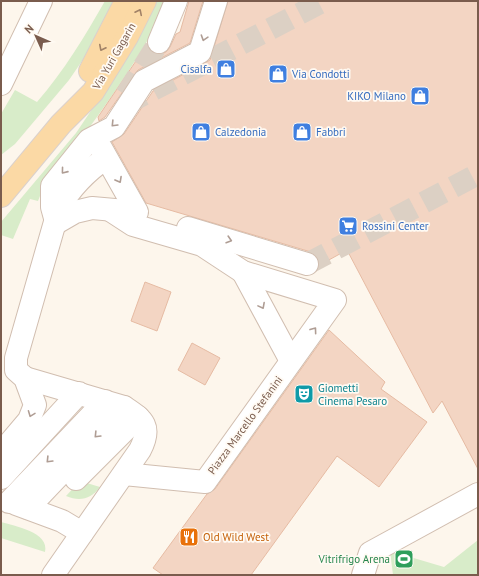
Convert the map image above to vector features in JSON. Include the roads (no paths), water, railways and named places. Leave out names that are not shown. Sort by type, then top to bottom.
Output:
[{"type":"main road","name":"Via Yuri Gagarin","points":[[61,124],[101,52],[126,1]]},
{"type":"main road","name":"Via Yuri Gagarin","points":[[1,196],[61,124],[93,92],[127,37],[144,1]]},
{"type":"street","points":[[1,84],[41,1]]},
{"type":"street","points":[[159,42],[176,1]]},
{"type":"street","points":[[56,223],[52,207],[52,186],[89,140],[114,127],[144,81],[200,52],[216,1]]},
{"type":"street","points":[[1,453],[29,420],[35,405],[14,373],[16,358],[23,313],[66,195],[104,153],[137,212]]},
{"type":"street","points":[[56,223],[75,212],[92,208],[137,212],[307,264]]},
{"type":"street","points":[[110,210],[133,224],[202,245],[243,272],[335,300],[291,361],[243,272]]},
{"type":"street","name":"Piazza Marcello Stefanini","points":[[124,474],[205,482],[291,361]]},
{"type":"street","points":[[14,373],[122,408],[146,426],[146,438],[124,474],[53,575]]},
{"type":"street","points":[[1,478],[79,393]]},
{"type":"street","points":[[20,506],[122,408]]},
{"type":"street","points":[[20,506],[122,408]]},
{"type":"street","points":[[363,575],[370,553],[478,494]]},
{"type":"street","points":[[20,506],[62,521],[82,533]]},
{"type":"tunnel","points":[[124,105],[324,1]]},
{"type":"tunnel","points":[[126,95],[159,42]]},
{"type":"tunnel","points":[[307,264],[478,174]]},
{"type":"place","name":"Cisalfa","points":[[226,69]]},
{"type":"place","name":"Via Condotti","points":[[278,74]]},
{"type":"place","name":"KIKO Milano","points":[[420,96]]},
{"type":"place","name":"Calzedonia","points":[[201,132]]},
{"type":"place","name":"Fabbri","points":[[302,132]]},
{"type":"place","name":"Rossini Center","points":[[348,226]]},
{"type":"place","name":"Giometti Cinema Pesaro","points":[[304,394]]},
{"type":"place","name":"Old Wild West","points":[[189,537]]},
{"type":"place","name":"Vitrifrigo Arena","points":[[404,559]]}]
